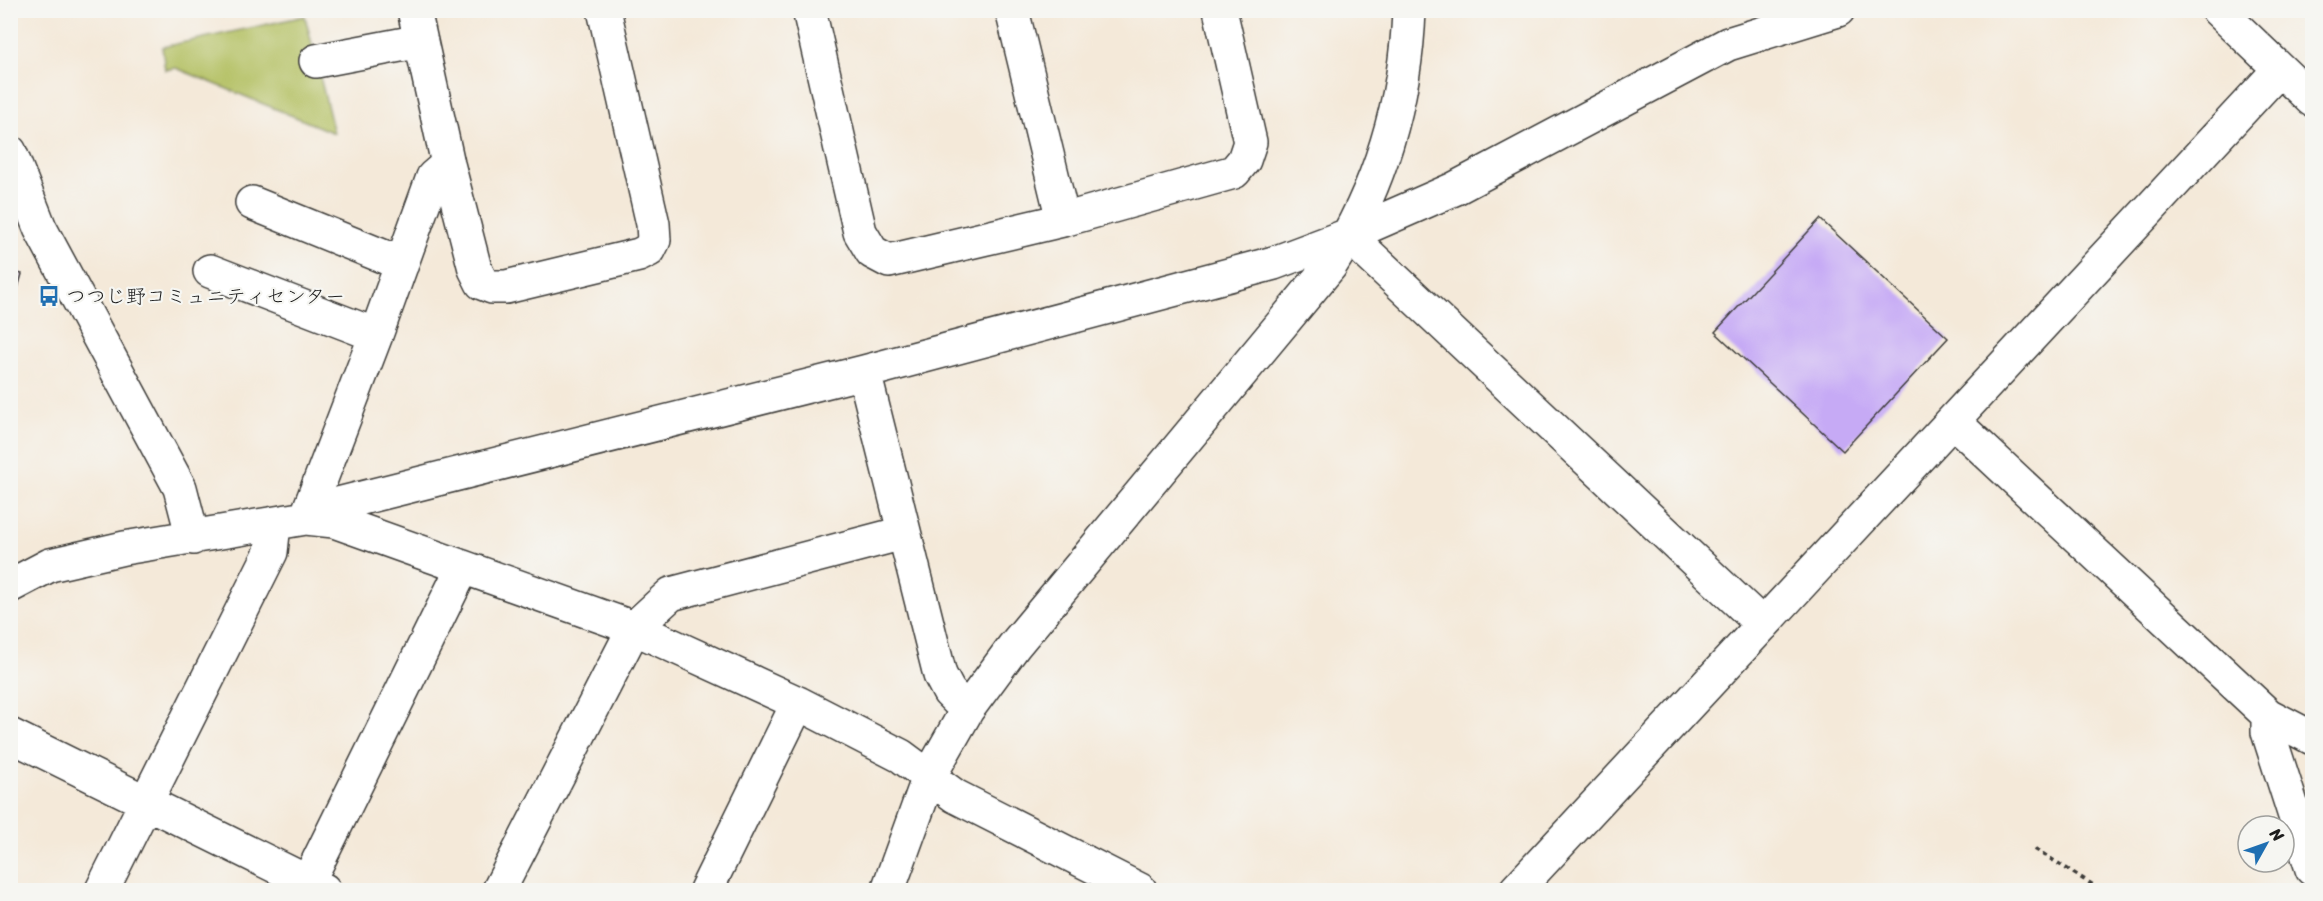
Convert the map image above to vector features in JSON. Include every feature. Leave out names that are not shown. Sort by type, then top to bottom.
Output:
[{"type":"street","points":[[316,61],[418,26],[448,164],[475,269],[482,283],[492,287],[506,287],[639,255],[649,250],[654,240],[653,224],[604,10]]},
{"type":"street","points":[[809,10],[860,232],[872,252],[889,261],[1063,220],[1234,171],[1244,160],[1250,142],[1220,10]]},
{"type":"street","points":[[1012,10],[1063,220]]},
{"type":"street","points":[[888,891],[929,777],[967,710],[1014,646],[1330,266],[1351,234],[1391,132],[1404,81],[1409,10]]},
{"type":"street","points":[[10,586],[50,565],[124,548],[306,518],[342,503],[864,372],[1274,263],[1351,234],[1454,189],[1728,44],[1838,10]]},
{"type":"street","points":[[2218,10],[2313,100]]},
{"type":"street","points":[[1516,891],[2279,70]]},
{"type":"street","points":[[10,152],[40,228],[180,488],[192,538]]},
{"type":"street","points":[[306,518],[433,177],[448,164]]},
{"type":"street","points":[[252,203],[402,264]]},
{"type":"street","points":[[1351,234],[1366,252],[1763,625]]},
{"type":"street","points":[[210,271],[376,334]]},
{"type":"street","points":[[864,372],[940,675],[949,692],[967,710]]},
{"type":"street","points":[[1953,421],[2268,715],[2313,738]]},
{"type":"street","points":[[306,518],[333,521],[634,628],[798,703],[901,756],[955,796],[1140,891]]},
{"type":"street","points":[[102,891],[271,552],[274,524]]},
{"type":"street","points":[[499,891],[634,628],[671,594],[903,533]]},
{"type":"street","points":[[10,735],[312,888],[463,567]]},
{"type":"street","points":[[706,891],[798,703]]},
{"type":"street","points":[[2268,715],[2268,732],[2313,869]]},
{"type":"path","points":[[2035,849],[2101,891]]},
{"type":"green space","points":[[305,16],[334,133],[176,68],[165,70],[162,47]]},
{"type":"building","points":[[1820,219],[1948,338],[1843,451],[1715,332]]},
{"type":"building","points":[[10,271],[22,274],[11,313],[10,313]]},
{"type":"place","name":"つつじ野コミュニティセンター","points":[[49,296]]}]
